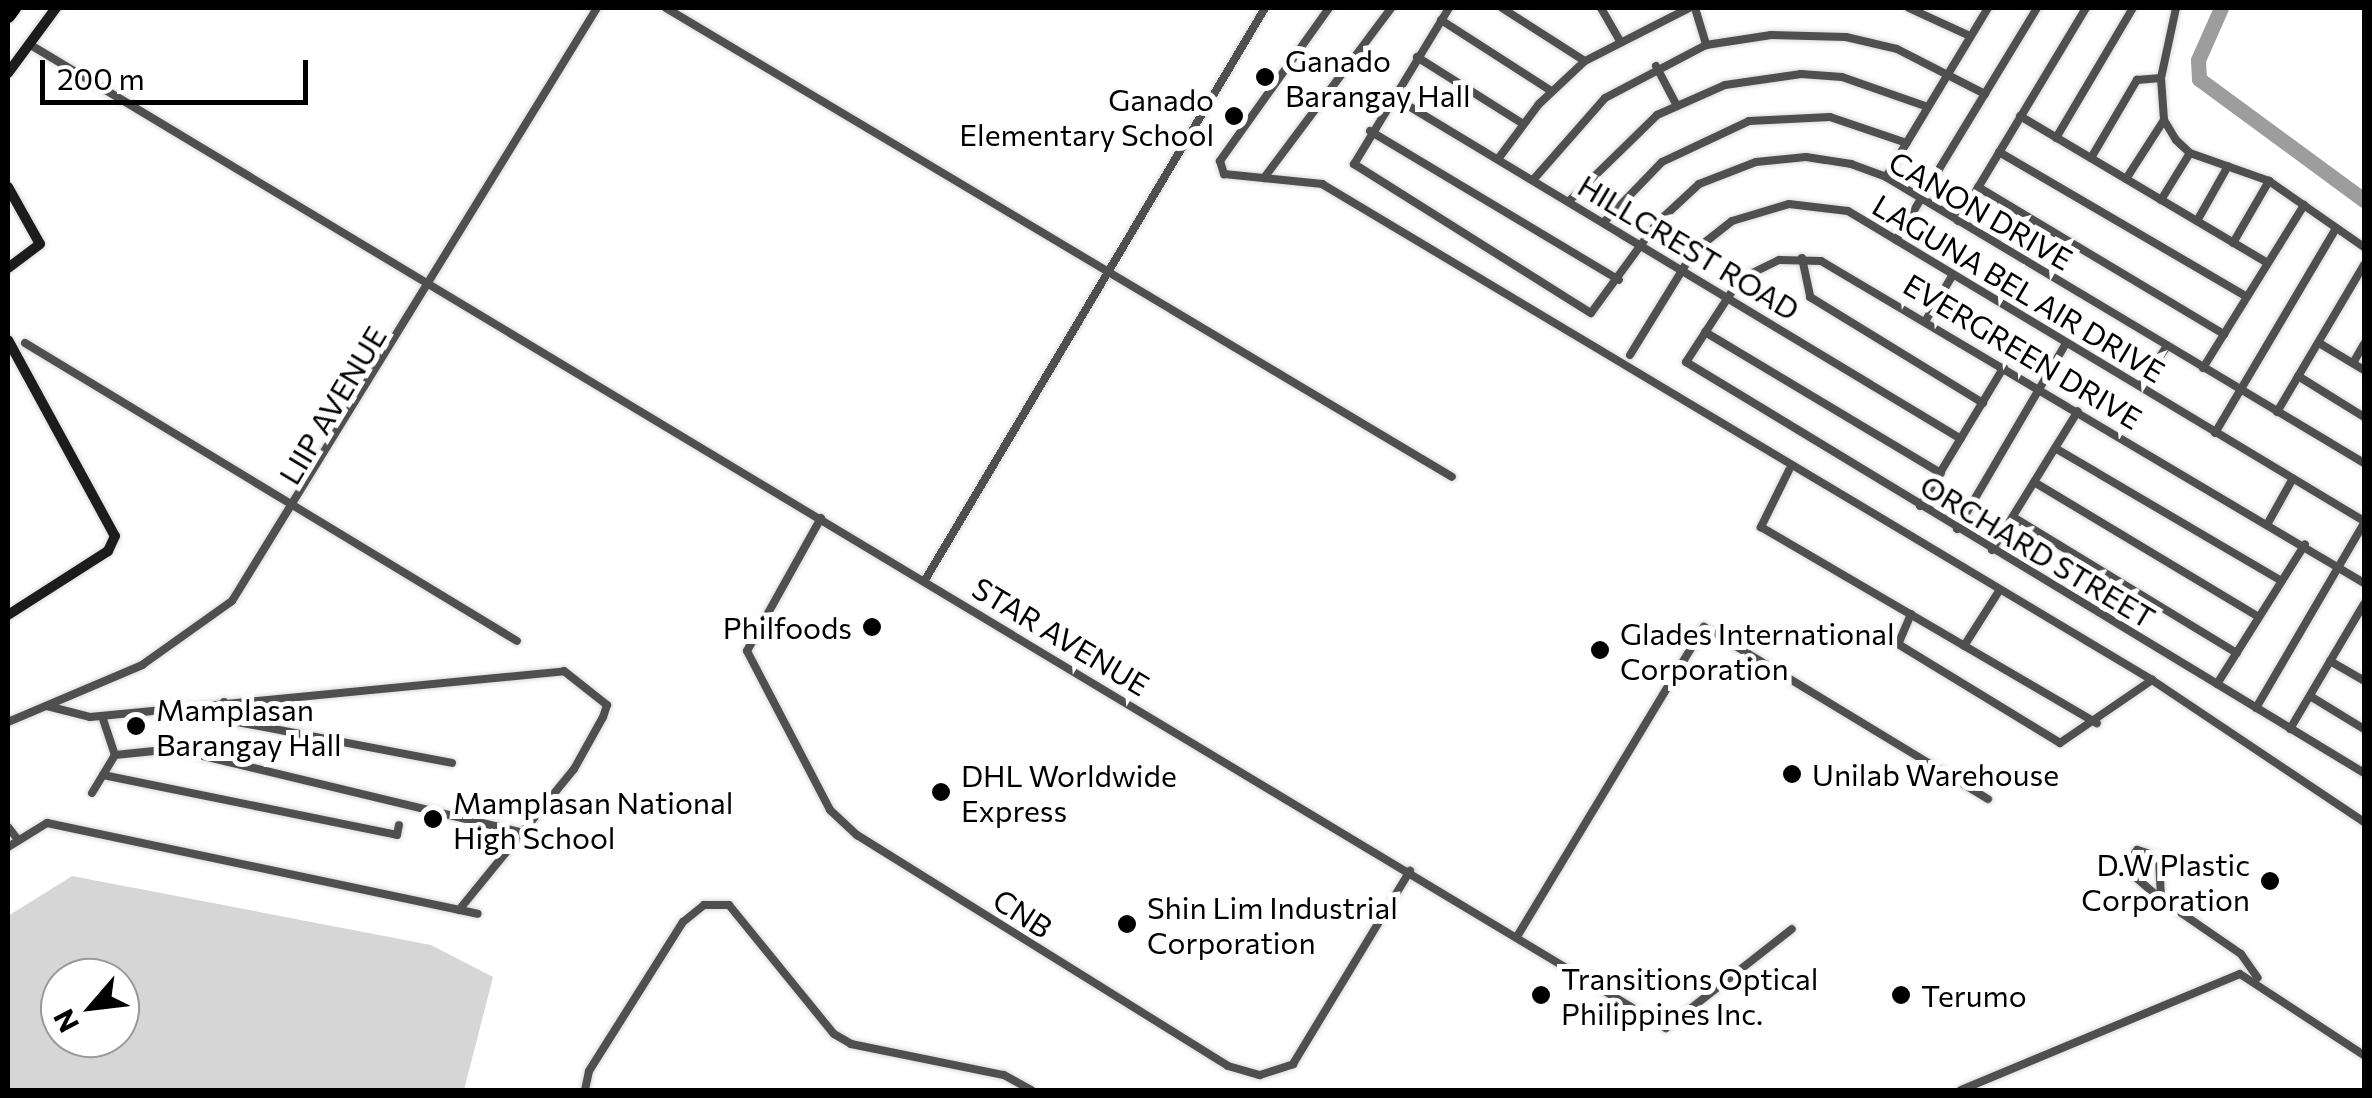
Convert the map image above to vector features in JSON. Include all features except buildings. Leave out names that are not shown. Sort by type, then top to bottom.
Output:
[{"type":"highway","points":[[8,16],[14,8]]},
{"type":"street","points":[[8,73],[56,8]]},
{"type":"street","name":"LIIP AVENUE","points":[[8,722],[142,665],[208,621],[243,588],[597,8]]},
{"type":"street","points":[[666,8],[1452,477]]},
{"type":"street","points":[[924,580],[1266,8]]},
{"type":"street","points":[[1329,8],[1220,161],[1231,179],[1322,184],[1789,470],[2152,680],[2364,822]]},
{"type":"street","points":[[1264,178],[1390,8]]},
{"type":"street","points":[[1449,8],[1370,131],[1619,280]]},
{"type":"street","points":[[1502,8],[1585,61]]},
{"type":"street","points":[[1601,8],[1619,39]]},
{"type":"street","points":[[1650,8],[1656,21]]},
{"type":"street","points":[[1498,159],[1522,123],[1551,91],[1585,61],[1619,39],[1692,8],[1706,44]]},
{"type":"street","points":[[1909,8],[1970,36]]},
{"type":"street","points":[[1886,178],[1988,8]]},
{"type":"street","points":[[1896,240],[2038,8]]},
{"type":"street","points":[[1958,220],[2086,8]]},
{"type":"street","points":[[2056,138],[2134,8]]},
{"type":"street","points":[[2176,8],[2161,78],[2164,120],[2190,153],[2269,181],[2364,247]]},
{"type":"street","points":[[1441,20],[1551,91]]},
{"type":"street","points":[[1533,180],[1586,115],[1656,66],[1706,44],[1771,35],[1846,37],[1950,72],[1985,94]]},
{"type":"street","name":"STAR AVENUE","points":[[29,44],[1410,870],[1666,1028],[1792,928]]},
{"type":"street","points":[[1417,57],[1522,123]]},
{"type":"street","points":[[1656,66],[1676,104]]},
{"type":"street","points":[[1569,201],[1617,147],[1676,104],[1725,85],[1801,74],[1842,77],[1928,107]]},
{"type":"street","points":[[2091,158],[2137,80],[2161,78]]},
{"type":"street","name":"HILLCREST ROAD","points":[[1392,96],[1961,439]]},
{"type":"street","points":[[2020,116],[2268,264]]},
{"type":"street","points":[[1604,222],[1673,154],[1748,121],[1830,117],[1907,143]]},
{"type":"street","points":[[2126,179],[2164,120]]},
{"type":"street","name":"CANON DRIVE","points":[[1370,131],[1354,164],[1597,313],[1640,244],[1699,184],[1756,162],[1806,157],[1886,178],[2364,464]]},
{"type":"street","points":[[1999,152],[2246,297]]},
{"type":"street","points":[[2161,200],[2190,153]]},
{"type":"street","points":[[2197,222],[2228,166]]},
{"type":"street","points":[[2233,242],[2269,181]]},
{"type":"street","points":[[1978,186],[2224,334]]},
{"type":"street","points":[[8,187],[40,244],[8,268]]},
{"type":"street","name":"LAGUNA BEL AIR DRIVE","points":[[1630,355],[1682,269],[1732,221],[1789,204],[1848,211],[2364,522]]},
{"type":"street","points":[[2203,368],[2304,206]]},
{"type":"street","points":[[2216,433],[2336,228]]},
{"type":"street","points":[[1940,473],[1705,332],[1726,296],[1762,266],[1802,258],[1810,297],[1983,402]]},
{"type":"street","name":"EVERGREEN DRIVE","points":[[1802,258],[1844,270],[2364,583]]},
{"type":"street","points":[[2277,412],[2364,265]]},
{"type":"street","points":[[1926,320],[1952,276]]},
{"type":"street","name":"ORCHARD STREET","points":[[1705,332],[1688,370],[2364,773]]},
{"type":"street","points":[[8,340],[115,536],[108,551],[8,616]]},
{"type":"street","points":[[25,343],[516,641]]},
{"type":"street","points":[[1957,529],[2066,343]]},
{"type":"street","points":[[2319,343],[2364,370]]},
{"type":"street","points":[[2353,363],[2364,344]]},
{"type":"street","points":[[2140,386],[2167,346]]},
{"type":"street","points":[[1920,506],[2004,367]]},
{"type":"street","points":[[2298,376],[2364,417]]},
{"type":"street","points":[[1992,550],[2078,411]]},
{"type":"street","points":[[2055,448],[2282,581]]},
{"type":"street","points":[[1789,470],[1761,527],[2097,722]]},
{"type":"street","points":[[2268,523],[2293,478]]},
{"type":"street","points":[[2034,482],[2259,617]]},
{"type":"street","points":[[2013,517],[2237,653]]},
{"type":"street","name":"CNB","points":[[820,518],[747,651],[830,810],[857,835],[1212,1056],[1255,1075],[1292,1064],[1410,870]]},
{"type":"street","points":[[2256,708],[2364,522]]},
{"type":"street","points":[[2217,684],[2305,544]]},
{"type":"street","points":[[1964,646],[2000,590]]},
{"type":"street","points":[[2290,728],[2364,604]]},
{"type":"street","points":[[1912,614],[1898,644],[2064,744],[2152,680]]},
{"type":"street","points":[[2352,624],[2364,632]]},
{"type":"street","points":[[1518,936],[1704,627],[1988,799]]},
{"type":"street","points":[[2330,661],[2364,681]]},
{"type":"street","points":[[47,706],[102,716],[564,672],[607,705],[574,769],[459,910]]},
{"type":"street","points":[[2310,696],[2364,729]]},
{"type":"street","points":[[224,702],[227,720],[452,763]]},
{"type":"street","points":[[92,793],[115,755],[102,716]]},
{"type":"street","points":[[115,755],[174,749],[519,832]]},
{"type":"street","points":[[103,776],[397,834],[399,825]]},
{"type":"street","points":[[8,847],[47,823],[476,914]]},
{"type":"street","points":[[8,827],[18,840]]},
{"type":"street","points":[[2161,898],[2159,857],[2137,850],[2130,871],[2161,898],[2241,954],[2259,980],[2364,1055]]},
{"type":"street","points":[[585,1090],[589,1071],[683,922],[704,905],[729,906],[740,915],[834,1034],[851,1044],[1004,1075],[1031,1090]]},
{"type":"street","points":[[1960,1090],[2226,977],[2259,980]]},
{"type":"shaded area","points":[[72,876],[431,945],[493,977],[464,1090],[8,1090],[8,916]]},
{"type":"waterway","points":[[2221,8],[2198,60],[2199,79],[2364,200]]},
{"type":"place","name":"Ganado Barangay Hall","points":[[1265,77]]},
{"type":"place","name":"Ganado Elementary School","points":[[1234,116]]},
{"type":"place","name":"Philfoods","points":[[872,627]]},
{"type":"place","name":"Glades International Corporation","points":[[1600,650]]},
{"type":"place","name":"Mamplasan Barangay Hall","points":[[136,726]]},
{"type":"place","name":"Unilab Warehouse","points":[[1792,774]]},
{"type":"place","name":"DHL Worldwide Express","points":[[941,792]]},
{"type":"place","name":"Mamplasan National High School","points":[[433,819]]},
{"type":"place","name":"D.W Plastic Corporation","points":[[2270,881]]},
{"type":"place","name":"Shin Lim Industrial Corporation","points":[[1127,924]]},
{"type":"place","name":"Transitions Optical Philippines Inc.","points":[[1541,995]]},
{"type":"place","name":"Terumo","points":[[1901,995]]}]
